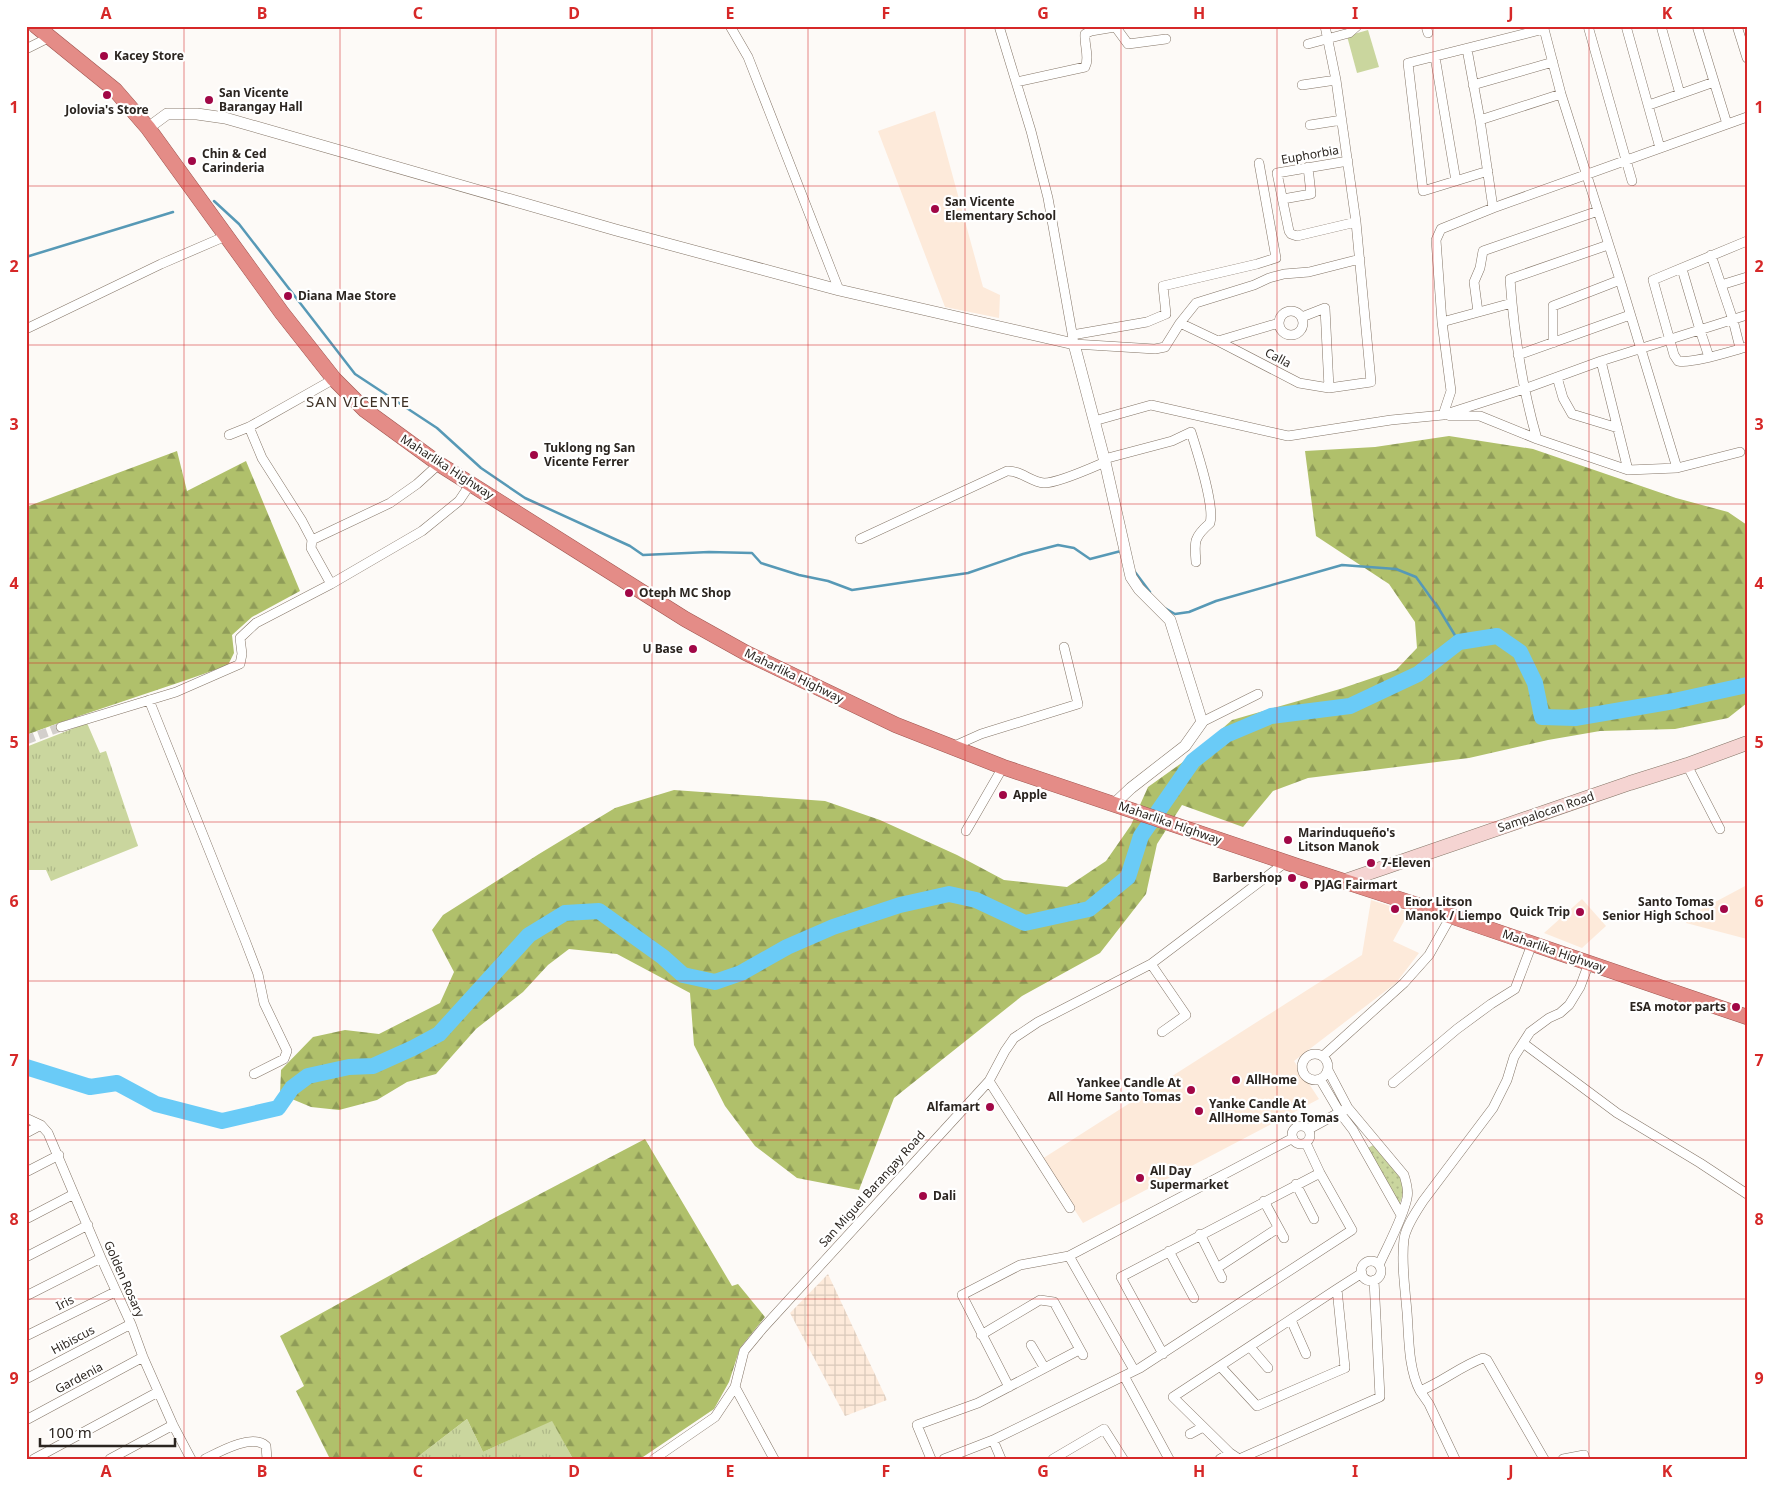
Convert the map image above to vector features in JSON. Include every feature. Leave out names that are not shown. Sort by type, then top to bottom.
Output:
[{"type":"highway","name":"Maharlika Highway","points":[[36,26],[115,90],[148,128],[282,313],[334,380],[381,423],[439,464],[685,618],[746,653],[896,725],[1003,767],[1747,1017]]},
{"type":"main road","name":"Sampalocan Road","points":[[1346,881],[1747,743]]},
{"type":"street","points":[[730,26],[748,57],[839,290]]},
{"type":"street","points":[[999,26],[1031,131],[1048,198],[1073,340],[1131,577],[1139,589],[1170,620],[1202,722]]},
{"type":"street","points":[[148,128],[167,114],[197,114],[225,118],[616,230],[839,290],[1073,340],[1155,349],[1165,347],[1180,323],[1196,303],[1254,285],[1269,278],[1284,274],[1309,272],[1360,259],[1348,161],[1326,26]]},
{"type":"street","points":[[1308,44],[1349,33],[1357,26]]},
{"type":"street","points":[[1588,26],[1632,181]]},
{"type":"street","points":[[1626,26],[1660,148]]},
{"type":"street","points":[[1661,26],[1680,94]]},
{"type":"street","points":[[1697,26],[1727,124]]},
{"type":"street","points":[[1737,26],[1747,58]]},
{"type":"street","points":[[1016,82],[1085,67],[1087,60],[1084,44],[1085,34],[1091,30],[1115,27],[1128,44],[1166,39]]},
{"type":"street","points":[[1488,171],[1423,191],[1408,63],[1547,27],[1561,94],[1677,468]]},
{"type":"street","points":[[26,49],[50,37]]},
{"type":"street","points":[[1466,49],[1480,120],[1493,208]]},
{"type":"street","points":[[1435,56],[1456,181]]},
{"type":"street","points":[[1473,85],[1553,62]]},
{"type":"street","points":[[1302,85],[1336,80]]},
{"type":"street","points":[[1649,104],[1714,82]]},
{"type":"street","points":[[1480,120],[1561,94]]},
{"type":"street","points":[[1442,415],[1451,392],[1442,322],[1436,240],[1441,229],[1493,208],[1747,117]]},
{"type":"street","points":[[1310,125],[1342,120]]},
{"type":"street","name":"Euphorbia","points":[[1283,199],[1277,173],[1348,161]]},
{"type":"street","points":[[1073,340],[1147,322],[1166,314],[1163,286],[1276,258],[1259,163]]},
{"type":"street","points":[[1308,168],[1310,194],[1283,199],[1288,231],[1294,236],[1356,222]]},
{"type":"street","points":[[1478,312],[1474,282],[1484,251],[1598,211]]},
{"type":"street","points":[[26,330],[161,264],[226,236]]},
{"type":"street","points":[[1711,255],[1744,348],[1709,357],[1683,362],[1678,361],[1674,355],[1653,280],[1711,255],[1746,244]]},
{"type":"street","points":[[1537,439],[1524,390],[1518,355],[1510,279],[1608,245]]},
{"type":"street","name":"Calla","points":[[1180,323],[1299,383],[1329,388],[1371,382],[1360,259]]},
{"type":"street","points":[[1682,269],[1709,357]]},
{"type":"street","points":[[1721,285],[1747,277]]},
{"type":"street","points":[[1553,343],[1554,306],[1620,280]]},
{"type":"street","points":[[1442,322],[1512,303]]},
{"type":"street","points":[[1302,317],[1325,308],[1329,388]]},
{"type":"street","points":[[1288,311],[1296,311],[1302,317],[1302,328],[1296,334],[1284,332],[1279,323],[1282,315],[1288,311]]},
{"type":"street","points":[[1518,355],[1630,315]]},
{"type":"street","points":[[1442,415],[1524,390],[1600,361],[1747,315]]},
{"type":"street","points":[[1218,341],[1279,323]]},
{"type":"street","points":[[1600,361],[1628,470]]},
{"type":"street","points":[[1557,377],[1563,398],[1572,414],[1618,428]]},
{"type":"street","points":[[229,435],[249,427],[334,380]]},
{"type":"street","points":[[1094,421],[1151,404],[1288,436],[1391,420],[1442,415],[1480,416],[1537,439],[1628,470],[1677,468],[1740,452]]},
{"type":"street","points":[[249,427],[262,458],[302,520],[312,540],[311,548],[331,584]]},
{"type":"street","points":[[860,539],[1006,471],[1013,471],[1045,483],[1104,461],[1172,441],[1191,432],[1205,482],[1211,514],[1210,523],[1195,540],[1196,562]]},
{"type":"street","points":[[312,540],[390,503],[417,484],[439,464]]},
{"type":"street","points":[[61,727],[176,692],[240,664],[242,654],[240,638],[256,623],[331,584],[422,532],[459,501],[471,483]]},
{"type":"street","points":[[952,747],[981,734],[1078,704],[1064,647]]},
{"type":"street","points":[[1119,806],[1132,788],[1185,746],[1202,722],[1258,694]]},
{"type":"street","points":[[149,700],[246,940],[258,974],[264,1003],[287,1051],[284,1060],[254,1074]]},
{"type":"street","points":[[1687,765],[1720,829]]},
{"type":"street","points":[[966,832],[1003,767]]},
{"type":"street","name":"San Miguel Barangay Road","points":[[654,1459],[715,1417],[735,1387],[744,1351],[989,1080],[1000,1058],[1014,1038],[1038,1022],[1151,964],[1286,862]]},
{"type":"street","points":[[1323,1056],[1404,983],[1429,955],[1451,916]]},
{"type":"street","points":[[1393,1084],[1457,1029],[1515,989],[1532,944]]},
{"type":"street","points":[[1455,1459],[1429,1404],[1420,1391],[1413,1372],[1404,1268],[1404,1238],[1413,1216],[1423,1201],[1494,1108],[1507,1080],[1514,1057],[1530,1032],[1569,1005],[1580,987],[1590,963]]},
{"type":"street","points":[[1151,964],[1186,1015],[1162,1032]]},
{"type":"street","points":[[1523,1043],[1618,1113],[1747,1194]]},
{"type":"street","points":[[1328,1070],[1320,1079],[1314,1080],[1307,1077],[1303,1072],[1302,1065],[1304,1059],[1310,1055],[1317,1054],[1323,1056],[1328,1063],[1328,1070],[1353,1130],[1401,1215]]},
{"type":"street","points":[[1320,1079],[1344,1110],[1404,1175],[1408,1188],[1407,1198],[1379,1264],[1381,1274],[1374,1280],[1369,1280],[1362,1274],[1362,1268],[1369,1261],[1379,1264]]},
{"type":"street","points":[[989,1080],[1070,1208]]},
{"type":"street","points":[[1309,1129],[1344,1110]]},
{"type":"street","points":[[26,1118],[41,1125]]},
{"type":"street","points":[[26,1133],[41,1125]]},
{"type":"street","name":"Golden Rosary","points":[[41,1125],[48,1133],[59,1155],[115,1292],[131,1324],[143,1357],[188,1458]]},
{"type":"street","points":[[1305,1126],[1309,1129],[1310,1139],[1306,1143],[1296,1142],[1293,1138],[1294,1130],[1297,1127],[1305,1126]]},
{"type":"street","points":[[1009,1387],[962,1295],[1020,1265],[1069,1256],[1293,1138]]},
{"type":"street","points":[[944,1459],[993,1440],[1124,1376],[1163,1354],[1352,1230],[1306,1143]]},
{"type":"street","points":[[26,1172],[59,1155]]},
{"type":"street","points":[[1163,1354],[1121,1277],[1320,1172]]},
{"type":"street","points":[[1296,1184],[1314,1219]]},
{"type":"street","points":[[26,1219],[74,1194]]},
{"type":"street","points":[[1264,1201],[1284,1238]]},
{"type":"street","points":[[26,1256],[88,1225]]},
{"type":"street","points":[[1217,1268],[1278,1228]]},
{"type":"street","points":[[1200,1234],[1222,1278]]},
{"type":"street","points":[[1169,1251],[1194,1298]]},
{"type":"street","points":[[1069,1256],[1134,1370]]},
{"type":"street","points":[[26,1296],[101,1258]]},
{"type":"street","points":[[1362,1274],[1173,1397],[1230,1453],[1239,1459],[1380,1397],[1374,1280]]},
{"type":"street","points":[[1220,1366],[1257,1406],[1345,1368],[1337,1289]]},
{"type":"street","name":"Iris","points":[[26,1336],[115,1292]]},
{"type":"street","points":[[931,1459],[917,1425],[978,1403],[1044,1367],[1081,1352],[1054,1302],[1040,1300],[981,1335]]},
{"type":"street","points":[[1291,1320],[1306,1354]]},
{"type":"street","name":"Hibiscus","points":[[26,1379],[131,1324]]},
{"type":"street","points":[[1031,1345],[1044,1367]]},
{"type":"street","points":[[1250,1347],[1268,1368]]},
{"type":"street","name":"Gardenia","points":[[26,1420],[143,1357]]},
{"type":"street","points":[[1420,1391],[1483,1358],[1490,1365],[1507,1398],[1544,1459]]},
{"type":"street","points":[[1124,1376],[1169,1459]]},
{"type":"street","points":[[735,1387],[774,1459]]},
{"type":"street","points":[[34,1459],[158,1392]]},
{"type":"street","points":[[110,1459],[173,1425]]},
{"type":"street","points":[[1190,1434],[1203,1427]]},
{"type":"street","points":[[1053,1459],[1104,1429],[1123,1459]]},
{"type":"street","points":[[993,1440],[1001,1459]]},
{"type":"street","points":[[205,1459],[234,1445],[254,1442],[260,1442],[266,1446],[267,1459]]},
{"type":"street","points":[[1220,1459],[1230,1453]]},
{"type":"street","points":[[1563,1459],[1584,1455],[1585,1459]]},
{"type":"shaded area","name":"San Vicente Elementary School","points":[[935,111],[983,287],[1000,295],[999,318],[945,307],[878,131]]},
{"type":"shaded area","name":"Santo Tomas Senior High School","points":[[1747,885],[1747,939],[1686,923],[1687,917]]},
{"type":"shaded area","name":"Quick Trip","points":[[1582,899],[1606,926],[1582,948],[1544,933]]},
{"type":"shaded area","name":"AllHome","points":[[1371,900],[1409,912],[1393,941],[1419,953],[1396,983],[1294,1061],[1319,1099],[1083,1223],[1042,1159],[1362,955]]},
{"type":"shaded area","points":[[828,1274],[887,1400],[845,1416],[790,1313]]},
{"type":"green space","points":[[1368,30],[1379,67],[1357,73],[1347,36]]},
{"type":"green space","points":[[1449,436],[1533,449],[1676,498],[1728,512],[1747,525],[1747,703],[1728,718],[1675,729],[1600,731],[1548,740],[1469,758],[1308,778],[1273,791],[1243,827],[1182,805],[1157,844],[1146,894],[1100,953],[1022,996],[894,1098],[859,1190],[797,1178],[755,1146],[725,1106],[694,1045],[690,993],[617,954],[569,949],[548,965],[523,992],[476,1029],[436,1074],[407,1082],[377,1100],[339,1110],[311,1107],[280,1094],[281,1070],[313,1037],[345,1030],[379,1034],[440,1003],[454,972],[432,930],[443,915],[615,808],[674,790],[825,801],[880,820],[957,855],[1004,880],[1067,887],[1106,861],[1131,825],[1148,787],[1190,757],[1232,720],[1340,689],[1396,670],[1417,648],[1415,622],[1389,584],[1316,536],[1305,451],[1375,447]]},
{"type":"green space","points":[[177,451],[187,491],[246,461],[300,591],[252,617],[232,635],[234,653],[228,665],[26,735],[26,507]]},
{"type":"green space","points":[[87,723],[100,753],[106,751],[138,846],[51,881],[46,870],[26,870],[26,747]]},
{"type":"green space","points":[[645,1139],[732,1286],[738,1284],[765,1317],[740,1348],[729,1382],[714,1409],[640,1459],[573,1459],[552,1421],[483,1452],[467,1419],[415,1459],[330,1459],[296,1391],[304,1386],[280,1336],[496,1217]]},
{"type":"green space","points":[[1375,1144],[1397,1170],[1401,1178],[1403,1194],[1400,1203],[1397,1204],[1368,1148]]},
{"type":"green space","points":[[467,1419],[483,1452],[552,1420],[573,1459],[415,1459]]},
{"type":"waterway","points":[[214,201],[239,224],[355,374],[437,428],[481,468],[525,498],[630,546],[643,555],[709,552],[752,553],[761,563],[799,575],[828,581],[852,590],[968,573],[1023,554],[1058,545],[1074,548],[1090,559],[1121,551]]},
{"type":"waterway","points":[[26,257],[173,212]]},
{"type":"waterway","points":[[1163,607],[1175,614],[1189,612],[1216,601],[1342,565],[1396,569],[1416,577],[1439,609],[1459,642]]},
{"type":"waterway","points":[[1135,572],[1150,592]]},
{"type":"waterway","points":[[26,1067],[90,1087],[117,1083],[156,1104],[222,1121],[278,1108],[292,1088],[308,1076],[349,1067],[373,1066],[439,1034],[529,935],[565,913],[599,911],[663,957],[683,975],[715,982],[741,973],[787,947],[833,927],[900,905],[949,894],[976,900],[1025,923],[1089,909],[1128,877],[1141,836],[1193,761],[1226,735],[1271,716],[1350,706],[1418,674],[1459,642],[1497,636],[1520,652],[1535,683],[1542,717],[1575,718],[1674,701],[1747,685]]},
{"type":"tunnel","points":[[26,740],[61,727]]},
{"type":"place","name":"Kacey Store","points":[[104,56]]},
{"type":"place","name":"Jolovia's Store","points":[[107,95]]},
{"type":"place","name":"San Vicente Barangay Hall","points":[[209,100]]},
{"type":"place","name":"Chin & Ced Carinderia","points":[[192,161]]},
{"type":"place","name":"San Vicente Elementary School","points":[[935,209]]},
{"type":"place","name":"Diana Mae Store","points":[[288,296]]},
{"type":"place","name":"Tuklong ng San Vicente Ferrer","points":[[534,455]]},
{"type":"place","name":"Oteph MC Shop","points":[[629,593]]},
{"type":"place","name":"U Base","points":[[693,649]]},
{"type":"place","name":"Apple","points":[[1003,795]]},
{"type":"place","name":"Marinduqueño's Litson Manok","points":[[1288,840]]},
{"type":"place","name":"7-Eleven","points":[[1371,863]]},
{"type":"place","name":"Barbershop","points":[[1292,878]]},
{"type":"place","name":"PJAG Fairmart","points":[[1304,885]]},
{"type":"place","name":"Enor Litson Manok / Liempo","points":[[1395,909]]},
{"type":"place","name":"Santo Tomas Senior High School","points":[[1724,909]]},
{"type":"place","name":"Quick Trip","points":[[1580,912]]},
{"type":"place","name":"ESA motor parts","points":[[1736,1007]]},
{"type":"place","name":"AllHome","points":[[1236,1080]]},
{"type":"place","name":"Yankee Candle At All Home Santo Tomas","points":[[1191,1090]]},
{"type":"place","name":"Alfamart","points":[[990,1107]]},
{"type":"place","name":"Yanke Candle At AllHome Santo Tomas","points":[[1199,1111]]},
{"type":"place","name":"All Day Supermarket","points":[[1140,1178]]},
{"type":"place","name":"Dali","points":[[923,1196]]},
{"type":"district","name":"SAN VICENTE","points":[[358,402]]}]
